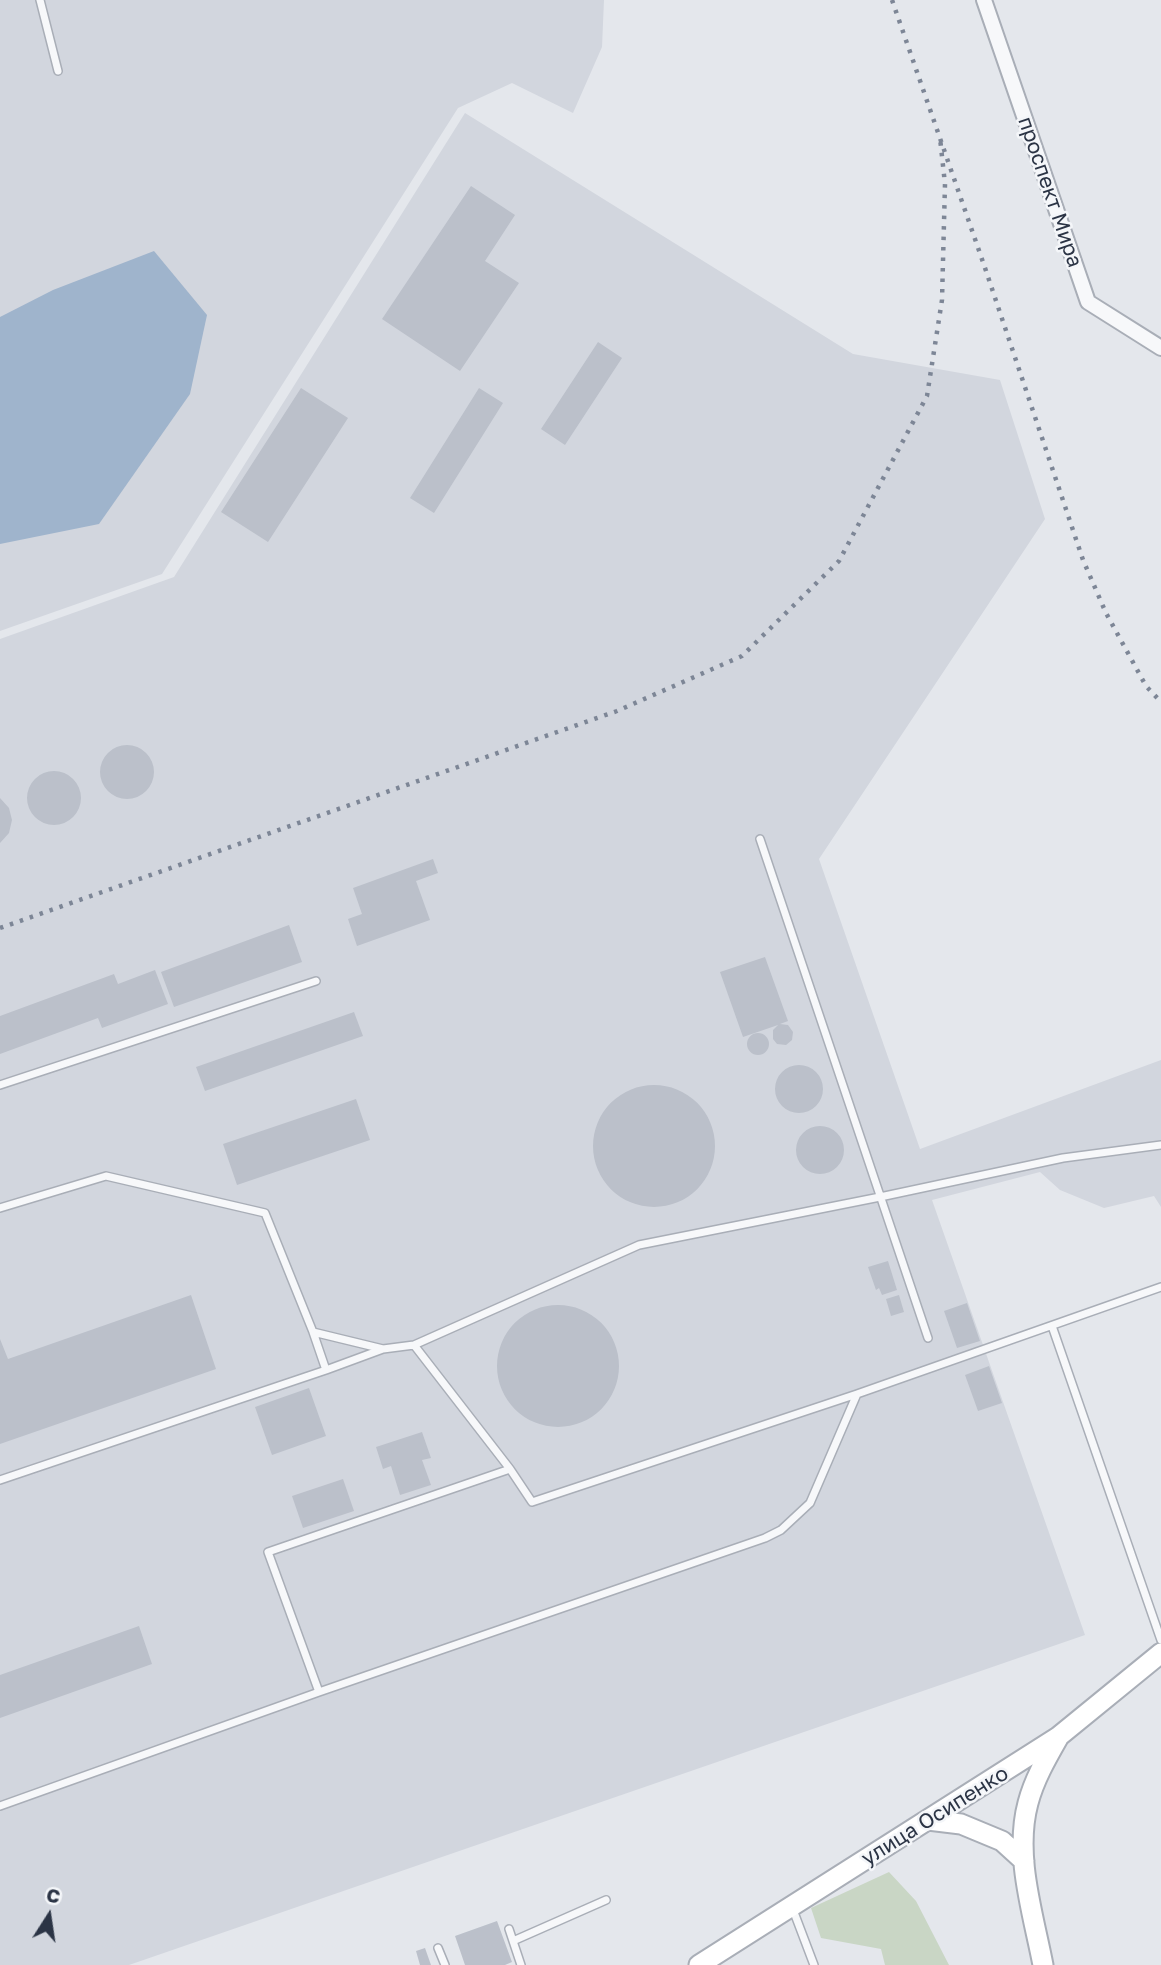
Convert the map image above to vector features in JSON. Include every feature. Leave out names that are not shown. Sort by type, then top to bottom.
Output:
[{"type":"street","name":"проспект Мира","points":[[984,0],[1088,302],[1161,348]]},
{"type":"street","name":"улица Осипенко","points":[[699,1965],[718,1959],[792,1907],[1058,1737],[1161,1653]]},
{"type":"street","points":[[1043,1965],[1024,1861],[1023,1834],[1028,1802],[1058,1737]]},
{"type":"street","points":[[928,1820],[961,1824],[1002,1840],[1024,1861]]},
{"type":"lane","points":[[40,0],[58,71]]},
{"type":"lane","points":[[760,839],[928,1338]]},
{"type":"lane","points":[[0,1086],[316,981]]},
{"type":"lane","points":[[0,1480],[383,1349],[414,1345],[639,1245],[1063,1158],[1161,1145]]},
{"type":"lane","points":[[0,1208],[106,1176],[265,1213],[326,1370]]},
{"type":"lane","points":[[414,1345],[510,1469],[532,1502],[857,1394],[1161,1287]]},
{"type":"lane","points":[[1052,1326],[1161,1640]]},
{"type":"lane","points":[[313,1332],[383,1349]]},
{"type":"lane","points":[[0,1806],[319,1692],[765,1538],[781,1530],[810,1503],[857,1394]]},
{"type":"lane","points":[[319,1692],[268,1552],[510,1469]]},
{"type":"lane","points":[[513,1941],[606,1900]]},
{"type":"lane","points":[[792,1907],[814,1965]]},
{"type":"lane","points":[[509,1929],[521,1965]]},
{"type":"lane","points":[[438,1948],[445,1965]]},
{"type":"shaded area","points":[[0,0],[604,0],[602,47],[573,113],[512,83],[458,108],[162,574],[0,631]]},
{"type":"shaded area","points":[[465,113],[853,354],[1000,380],[1045,519],[819,859],[920,1149],[1161,1060],[1161,1207],[1154,1196],[1104,1208],[1060,1190],[1040,1172],[932,1200],[1085,1635],[129,1965],[0,1965],[0,639],[174,577]]},
{"type":"green space","points":[[889,1872],[916,1901],[949,1965],[885,1965],[881,1949],[821,1938],[811,1908]]},
{"type":"water","points":[[154,251],[207,315],[190,394],[99,524],[0,544],[0,317],[53,290]]},
{"type":"building","points":[[471,186],[515,215],[485,261],[519,283],[460,371],[382,319]]},
{"type":"building","points":[[598,342],[622,358],[565,445],[541,429]]},
{"type":"building","points":[[301,388],[348,418],[268,542],[221,512]]},
{"type":"building","points":[[479,388],[503,403],[434,513],[410,498]]},
{"type":"building","points":[[127,745],[146,753],[154,772],[146,791],[127,799],[108,791],[100,772],[108,753]]},
{"type":"building","points":[[54,771],[73,779],[81,798],[73,817],[54,825],[35,817],[27,798],[35,779]]},
{"type":"building","points":[[0,798],[9,808],[12,820],[9,833],[0,843]]},
{"type":"building","points":[[433,859],[438,873],[416,881],[430,920],[357,946],[348,919],[362,914],[353,888]]},
{"type":"building","points":[[289,925],[302,962],[174,1007],[161,972]]},
{"type":"building","points":[[765,957],[788,1021],[780,1024],[788,1025],[793,1032],[792,1040],[786,1045],[777,1044],[773,1039],[773,1030],[778,1025],[743,1037],[720,972]]},
{"type":"building","points":[[155,970],[168,1004],[102,1028],[98,1018],[0,1054],[0,1016],[114,974],[118,984]]},
{"type":"building","points":[[354,1012],[363,1036],[205,1091],[196,1067]]},
{"type":"building","points":[[758,1033],[766,1036],[769,1044],[766,1052],[758,1055],[750,1052],[747,1044],[750,1036]]},
{"type":"building","points":[[799,1065],[816,1072],[823,1089],[816,1106],[799,1113],[782,1106],[775,1089],[782,1072]]},
{"type":"building","points":[[654,1085],[677,1090],[697,1103],[710,1123],[715,1146],[710,1169],[697,1189],[677,1202],[654,1207],[631,1202],[611,1189],[598,1169],[593,1146],[598,1123],[611,1103],[631,1090]]},
{"type":"building","points":[[356,1099],[370,1140],[237,1185],[223,1144]]},
{"type":"building","points":[[820,1126],[837,1133],[844,1150],[837,1167],[820,1174],[803,1167],[796,1150],[803,1133]]},
{"type":"building","points":[[888,1261],[897,1290],[882,1295],[879,1288],[876,1290],[868,1267]]},
{"type":"building","points":[[191,1295],[216,1369],[0,1444],[0,1339],[8,1359]]},
{"type":"building","points":[[899,1295],[904,1312],[891,1316],[886,1299]]},
{"type":"building","points":[[967,1303],[980,1341],[957,1348],[944,1311]]},
{"type":"building","points":[[558,1305],[581,1310],[601,1323],[614,1343],[619,1366],[614,1389],[601,1409],[581,1422],[558,1427],[535,1422],[515,1409],[502,1389],[497,1366],[502,1343],[515,1323],[535,1310]]},
{"type":"building","points":[[989,1366],[1002,1403],[978,1411],[965,1375]]},
{"type":"building","points":[[309,1388],[326,1436],[272,1455],[255,1407]]},
{"type":"building","points":[[422,1432],[431,1458],[422,1460],[431,1485],[400,1495],[391,1466],[383,1469],[376,1447]]},
{"type":"building","points":[[343,1479],[354,1511],[303,1528],[292,1496]]},
{"type":"building","points":[[139,1626],[152,1664],[0,1718],[0,1675]]},
{"type":"building","points":[[497,1921],[512,1962],[505,1965],[465,1965],[455,1936]]},
{"type":"building","points":[[425,1948],[431,1965],[420,1965],[416,1951]]},
{"type":"railway","points":[[892,0],[1083,560],[1106,613],[1146,686],[1161,702]]},
{"type":"railway","points":[[0,928],[617,711],[742,656],[839,561],[927,396],[942,300],[945,184],[940,138]]}]
